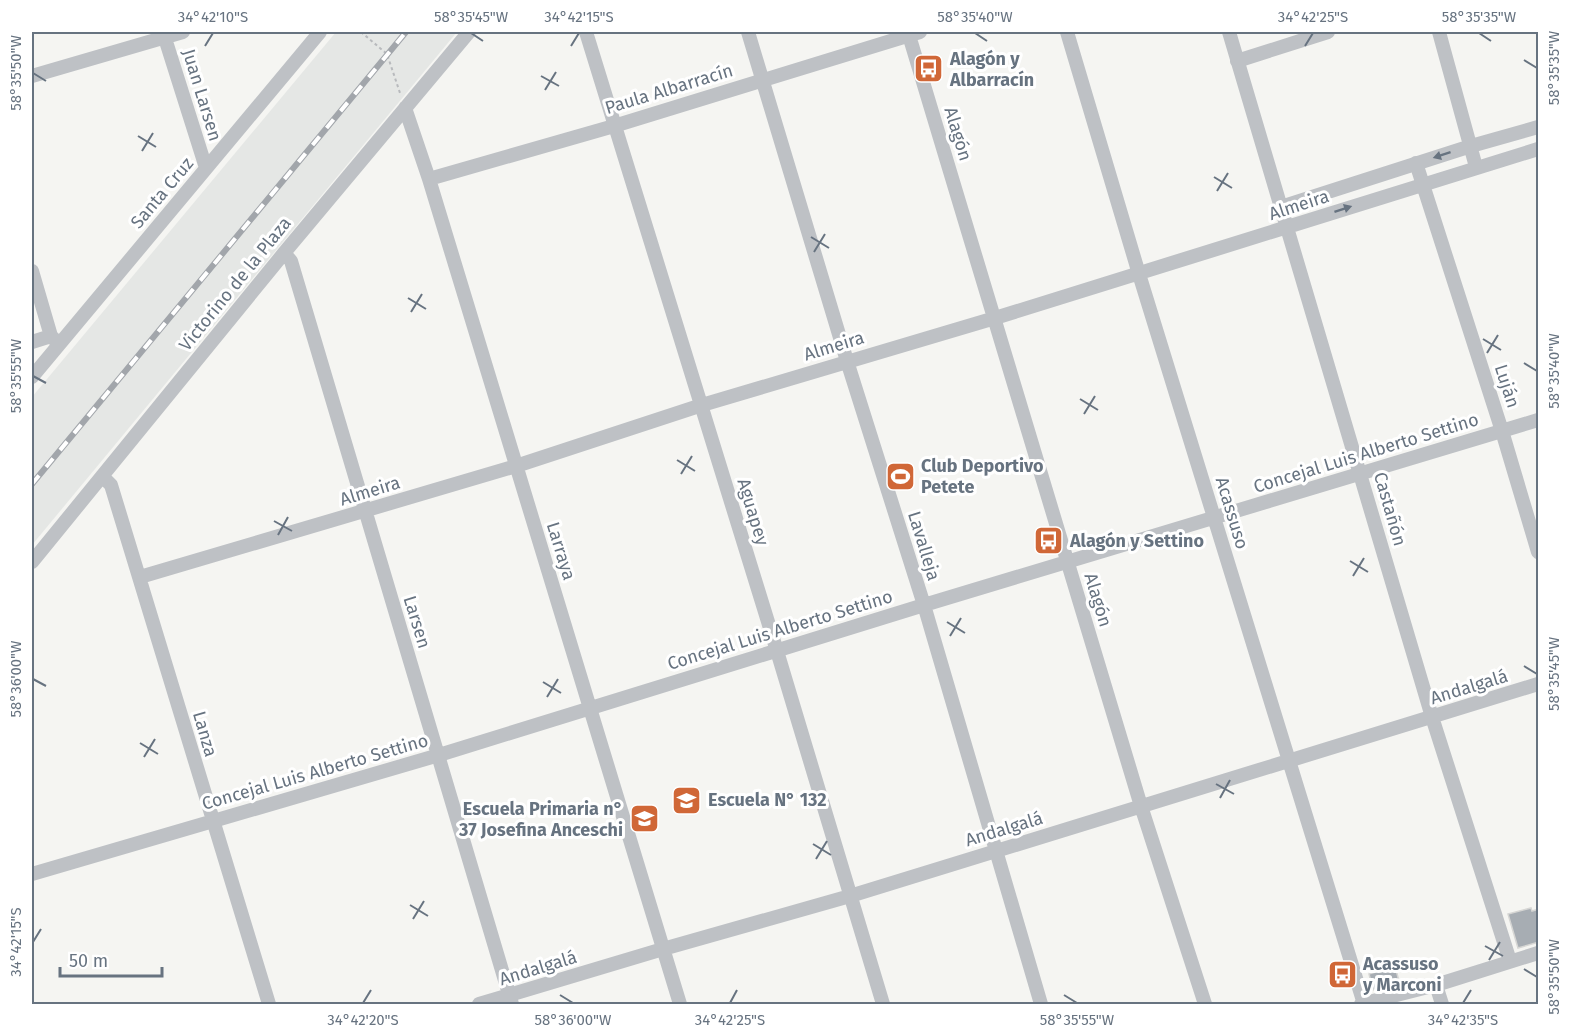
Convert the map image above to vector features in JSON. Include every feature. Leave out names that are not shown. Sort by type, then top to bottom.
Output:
[{"type":"street","points":[[32,76],[164,34],[183,32]]},
{"type":"street","name":"Santa Cruz","points":[[32,377],[55,340],[206,168],[320,32]]},
{"type":"street","name":"Victorino de la Plaza","points":[[32,562],[284,253],[469,32]]},
{"type":"street","name":"Aguapey","points":[[586,32],[702,405],[883,1005]]},
{"type":"street","name":"Lavalleja","points":[[748,32],[924,605],[1041,1005]]},
{"type":"street","name":"Acassuso","points":[[1067,32],[1363,1004]]},
{"type":"street","name":"Castañón","points":[[1228,32],[1361,472],[1432,717],[1510,961]]},
{"type":"street","points":[[1237,61],[1328,32]]},
{"type":"street","points":[[1439,32],[1476,167]]},
{"type":"street","name":"Paula Albarracín","points":[[429,179],[614,126],[912,33]]},
{"type":"street","name":"Alagón","points":[[912,33],[1141,806],[1205,1005]]},
{"type":"street","name":"Juan Larsen","points":[[164,34],[206,168]]},
{"type":"street","name":"Larraya","points":[[405,108],[429,179],[591,707],[680,1005]]},
{"type":"street","name":"Almeira","points":[[1281,207],[1416,163],[1539,127]]},
{"type":"street","name":"Almeira","points":[[140,577],[516,466],[847,360],[995,318],[1423,183],[1539,149]]},
{"type":"street","name":"Luján","points":[[1416,163],[1539,552]]},
{"type":"street","name":"Larsen","points":[[284,253],[291,261],[511,1000]]},
{"type":"street","points":[[32,271],[55,340],[32,342]]},
{"type":"street","name":"Concejal Luis Alberto Settino","points":[[32,874],[439,755],[924,605],[1539,420]]},
{"type":"street","name":"Lanza","points":[[102,476],[111,485],[140,577],[268,1005]]},
{"type":"street","name":"Andalgalá","points":[[479,1005],[511,1000],[663,949],[849,896],[1539,684]]},
{"type":"street","points":[[1363,1004],[1436,985],[1539,953]]},
{"type":"street","points":[[1436,985],[1442,1005]]},
{"type":"path","points":[[361,32],[387,54],[405,108]]},
{"type":"shaded area","points":[[336,32],[457,32],[32,545],[32,397]]},
{"type":"building","points":[[1531,908],[1532,911],[1539,909],[1539,942],[1518,948],[1508,914]]},
{"type":"building","points":[[1395,966],[1400,985],[1373,990],[1369,974]]},
{"type":"railway","points":[[32,484],[406,32]]},
{"type":"place","name":"Alagón y Albarracín","points":[[929,69]]},
{"type":"place","name":"Club Deportivo Petete","points":[[900,476]]},
{"type":"place","name":"Alagón y Settino","points":[[1049,541]]},
{"type":"place","name":"Escuela N° 132","points":[[687,800]]},
{"type":"place","name":"Escuela Primaria n° 37 Josefina Anceschi","points":[[644,819]]},
{"type":"place","name":"Acassuso y Marconi","points":[[1342,974]]}]
